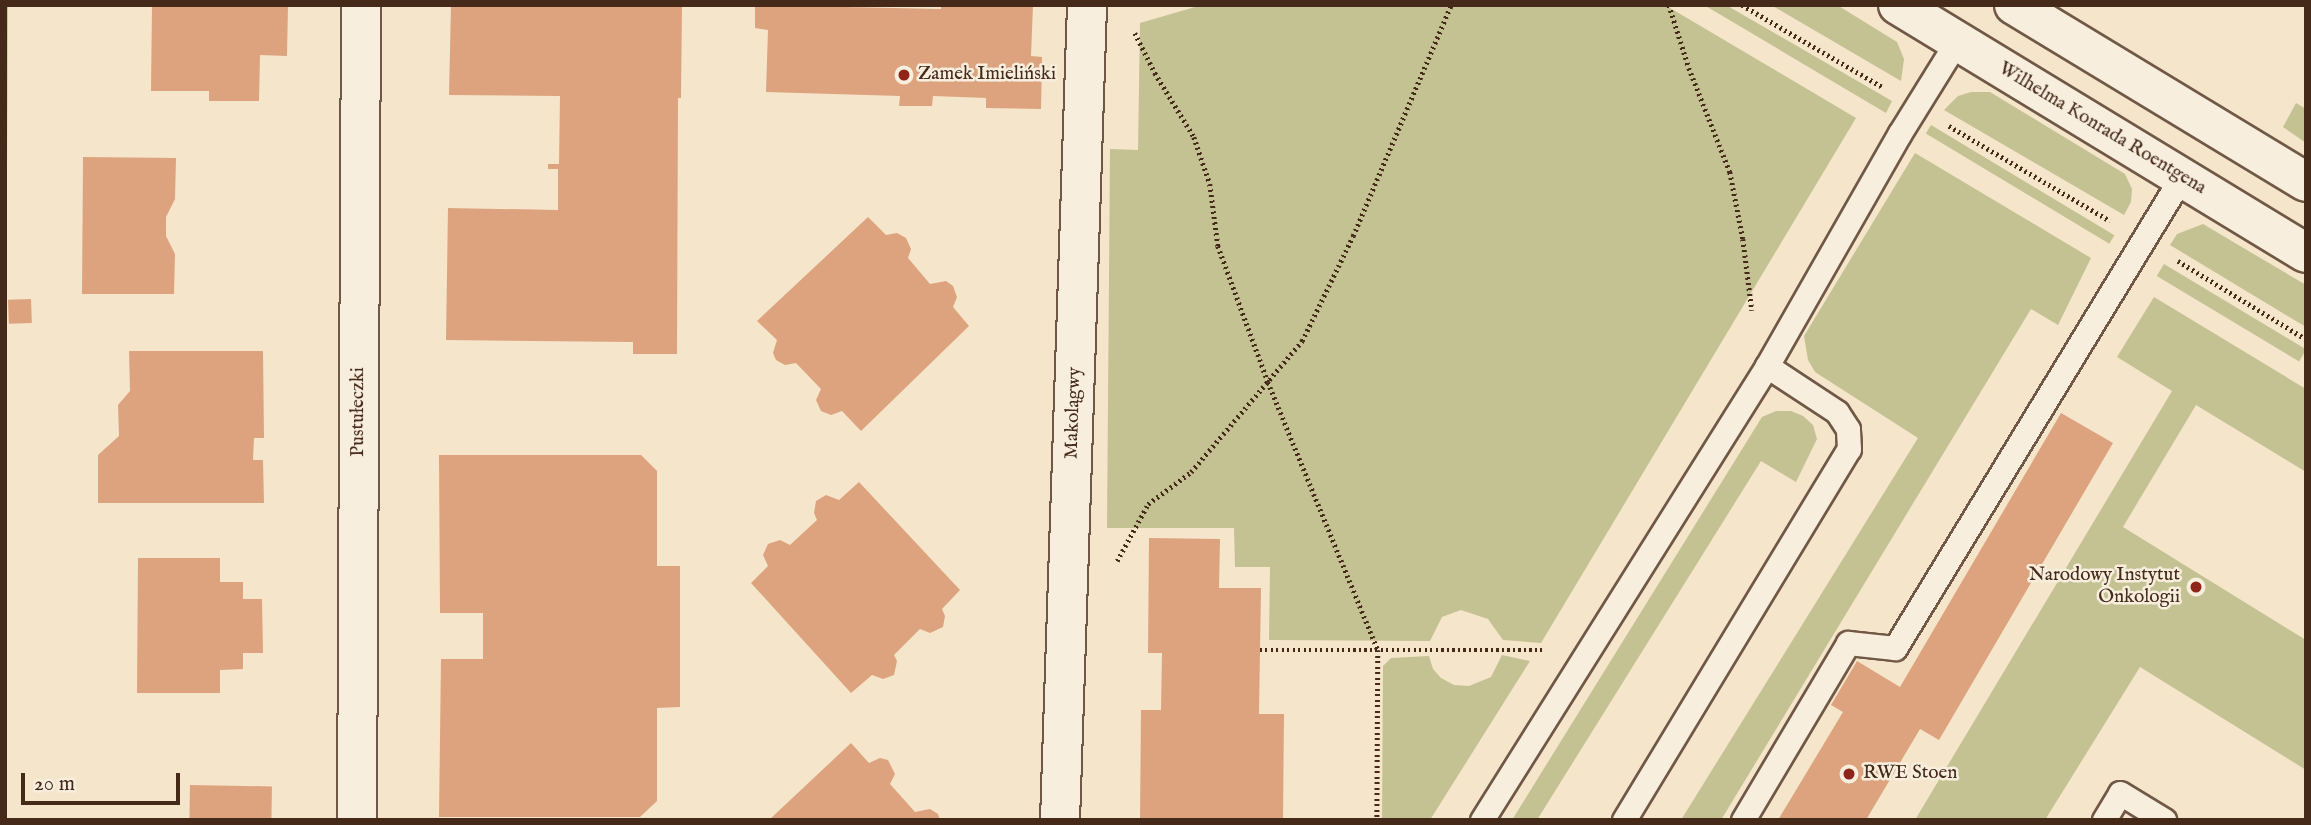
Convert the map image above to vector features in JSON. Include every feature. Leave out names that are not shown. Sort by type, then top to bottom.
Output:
[{"type":"street","name":"Pustułeczki","points":[[358,820],[361,5]]},
{"type":"street","name":"Makolągwy","points":[[1060,820],[1087,5]]},
{"type":"street","name":"Wilhelma Konrada Roentgena","points":[[1898,5],[2306,253]]},
{"type":"street","points":[[2014,5],[2306,182]]},
{"type":"lane","points":[[1482,820],[1767,366],[1957,41]]},
{"type":"lane","points":[[1743,820],[1848,643],[1895,648],[2181,178]]},
{"type":"lane","points":[[1624,820],[1849,449],[1848,429],[1837,412],[1767,366]]},
{"type":"lane","points":[[2104,820],[2120,793],[2164,820]]},
{"type":"path","points":[[1113,569],[1148,505],[1192,472],[1302,341],[1353,236],[1451,5]]},
{"type":"path","points":[[1670,5],[1689,68],[1730,172],[1743,239],[1752,314]]},
{"type":"path","points":[[1742,5],[2306,339]]},
{"type":"path","points":[[1133,28],[1154,73],[1194,137],[1210,184],[1218,246],[1268,382],[1378,650],[1377,820]]},
{"type":"path","points":[[1260,650],[1550,650]]},
{"type":"shaded area","points":[[5,5],[8,5],[5,488]]},
{"type":"shaded area","points":[[1202,5],[1665,5],[1856,118],[1541,643],[1503,640],[1488,619],[1461,610],[1442,617],[1430,641],[1269,640],[1270,567],[1235,567],[1234,528],[1107,528],[1110,149],[1138,150],[1140,23]]},
{"type":"shaded area","points":[[1704,5],[1726,5],[1892,101],[1886,113]]},
{"type":"shaded area","points":[[1771,5],[1837,5],[1897,42],[1904,59],[1901,81]]},
{"type":"shaded area","points":[[1971,92],[1990,92],[2125,174],[2132,189],[2131,202],[2124,215],[1944,110],[1958,96]]},
{"type":"shaded area","points":[[2296,103],[2306,109],[2306,143],[2283,127]]},
{"type":"shaded area","points":[[1931,125],[2114,235],[2109,244],[1926,134]]},
{"type":"shaded area","points":[[1915,153],[2091,258],[2058,325],[2031,309],[1721,820],[1681,820],[1918,438],[1815,372],[1808,360],[1804,336]]},
{"type":"shaded area","points":[[2203,224],[2306,285],[2306,327],[2170,245],[2177,234]]},
{"type":"shaded area","points":[[2164,264],[2306,349],[2299,361],[2157,276]]},
{"type":"shaded area","points":[[2154,297],[2306,389],[2306,472],[2196,405],[2123,527],[2306,640],[2306,770],[2140,667],[2045,820],[1915,820],[2172,391],[2117,357]]},
{"type":"shaded area","points":[[1776,411],[1791,411],[1803,416],[1813,425],[1817,439],[1796,482],[1761,461],[1537,820],[1512,820],[1762,417]]},
{"type":"shaded area","points":[[1502,655],[1530,661],[1430,820],[1382,820],[1383,666],[1391,658],[1429,656],[1433,669],[1441,678],[1454,685],[1469,686],[1491,677]]},
{"type":"building","points":[[152,5],[288,5],[287,56],[260,55],[259,101],[209,101],[209,91],[151,91]]},
{"type":"building","points":[[451,5],[682,5],[681,98],[678,98],[677,354],[633,354],[633,342],[446,340],[448,208],[558,210],[558,169],[548,169],[548,164],[559,164],[560,96],[449,95]]},
{"type":"building","name":"Zamek Imieliński","points":[[755,5],[941,9],[941,5],[1033,5],[1031,56],[1042,57],[1041,109],[986,108],[986,98],[933,96],[932,106],[899,106],[900,96],[766,92],[768,30],[755,28]]},
{"type":"building","points":[[83,157],[176,158],[175,199],[166,217],[166,236],[175,254],[174,294],[82,294]]},
{"type":"building","points":[[868,217],[886,235],[897,233],[906,238],[911,249],[908,258],[930,284],[946,281],[953,286],[957,297],[953,307],[969,326],[861,431],[842,411],[831,415],[821,411],[816,400],[821,389],[796,363],[785,365],[776,360],[773,353],[777,340],[757,321]]},
{"type":"building","points":[[31,299],[32,323],[9,324],[8,300]]},
{"type":"building","points":[[129,351],[263,351],[264,438],[254,438],[253,460],[263,460],[264,503],[98,503],[98,455],[119,436],[118,405],[130,391]]},
{"type":"building","points":[[2061,413],[2113,443],[1939,740],[1920,729],[1866,820],[1778,820],[1843,712],[1831,705],[1857,661],[1900,687]]},
{"type":"building","points":[[439,455],[641,455],[657,471],[657,566],[680,566],[680,707],[657,708],[657,801],[640,817],[439,817],[441,659],[483,659],[483,613],[440,613]]},
{"type":"building","points":[[859,482],[960,590],[942,609],[945,616],[943,627],[930,633],[920,629],[894,655],[897,661],[894,675],[883,679],[872,675],[851,693],[751,583],[768,566],[763,555],[768,544],[780,540],[790,545],[817,520],[814,513],[816,501],[826,495],[839,500]]},
{"type":"building","points":[[1149,538],[1220,539],[1219,588],[1261,588],[1259,714],[1284,714],[1283,820],[1140,820],[1141,710],[1161,710],[1162,653],[1148,653]]},
{"type":"building","points":[[138,558],[220,558],[220,582],[243,582],[243,599],[262,599],[263,653],[243,653],[243,669],[220,670],[220,693],[137,693]]},
{"type":"building","points":[[851,743],[869,763],[880,758],[888,760],[895,774],[890,784],[915,812],[930,809],[938,814],[940,820],[769,820]]},
{"type":"building","points":[[190,785],[272,786],[271,820],[189,820]]},
{"type":"place","name":"Zamek Imieliński","points":[[904,75]]},
{"type":"place","name":"Narodowy Instytut Onkologii","points":[[2196,587]]},
{"type":"place","name":"RWE Stoen","points":[[1849,774]]}]
